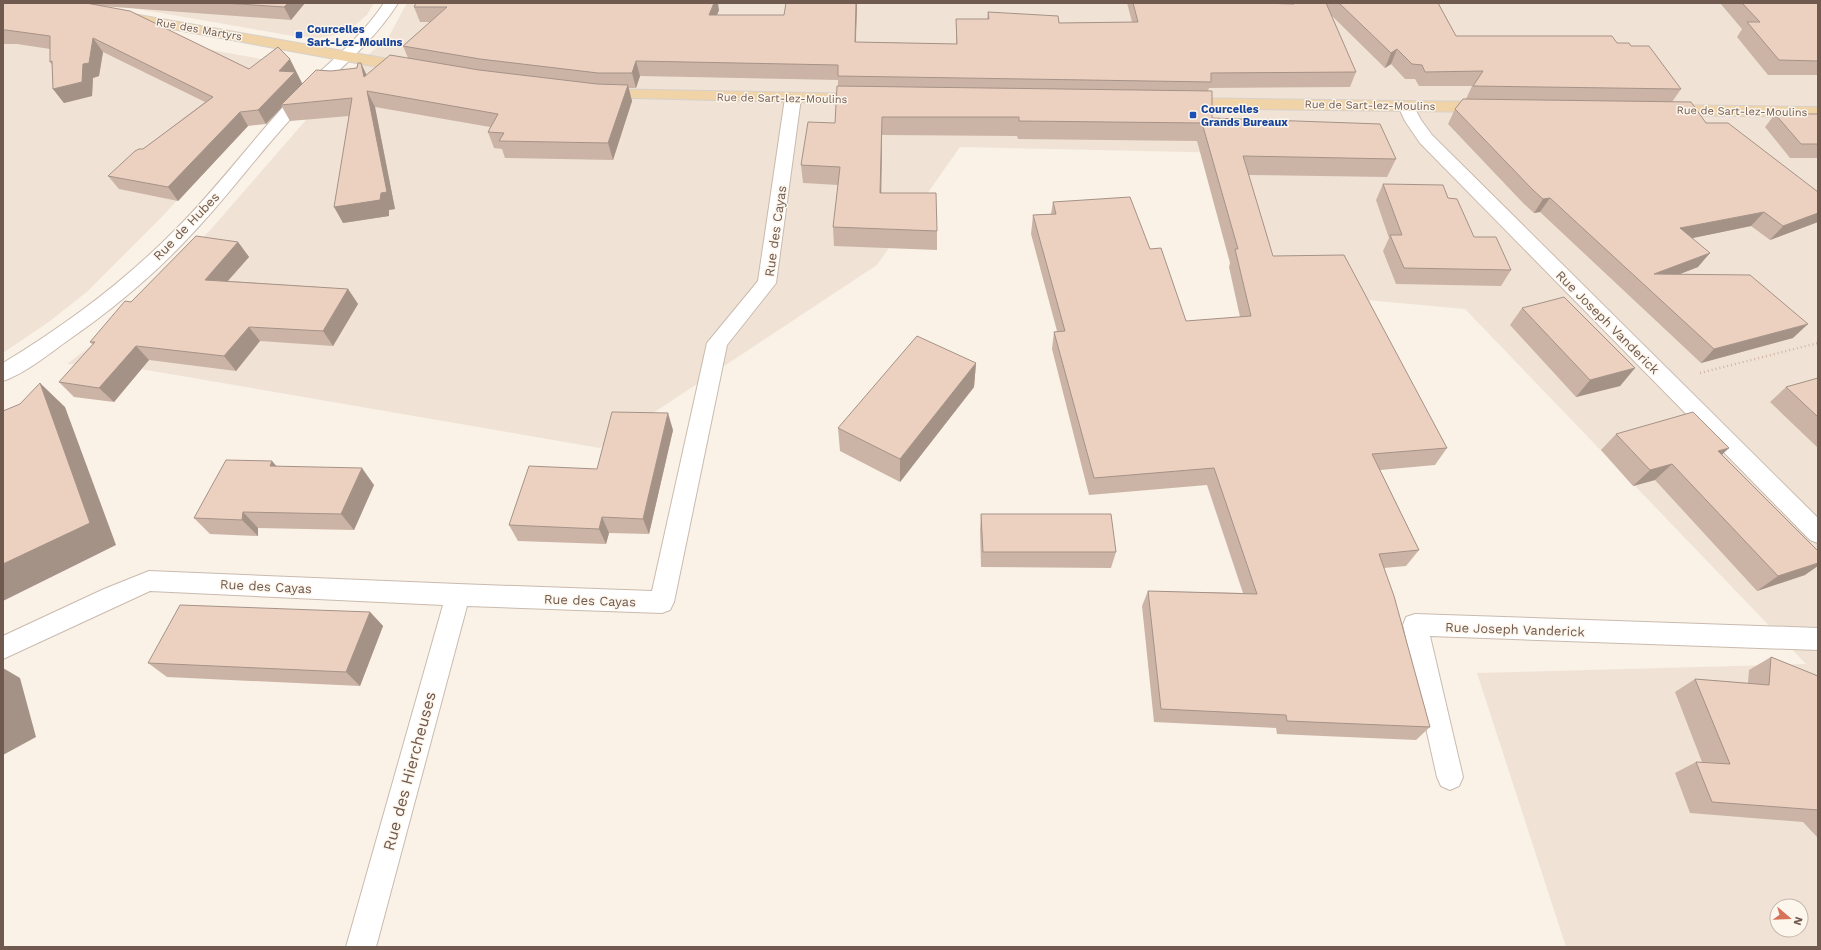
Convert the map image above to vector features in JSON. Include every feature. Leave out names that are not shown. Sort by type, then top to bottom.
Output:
[{"type":"main road","name":"Rue des Martyrs","points":[[107,13],[348,56]]},
{"type":"main road","points":[[348,56],[425,70]]},
{"type":"main road","name":"Rue de Sart-lez-Moulins","points":[[587,93],[636,96],[880,99]]},
{"type":"main road","name":"Rue de Sart-lez-Moulins","points":[[1164,103],[1503,107]]},
{"type":"main road","name":"Rue de Sart-lez-Moulins","points":[[1649,110],[1818,112]]},
{"type":"street","name":"Rue de Hubes","points":[[3,373],[45,348],[115,296],[183,232],[304,95],[348,56],[382,19],[391,3]]},
{"type":"street","name":"Rue des Cayas","points":[[3,648],[40,632],[117,593],[149,581],[458,595],[662,602],[717,343],[767,283],[794,98]]},
{"type":"street","name":"Rue Joseph Vanderick","points":[[1406,106],[1413,122],[1426,139],[1818,533]]},
{"type":"street","name":"Rue des Hiercheuses","points":[[361,947],[458,595]]},
{"type":"street","name":"Rue Joseph Vanderick","points":[[1450,777],[1415,625],[1818,638]]},
{"type":"path","points":[[1667,381],[1818,343]]},
{"type":"shaded area","points":[[103,3],[374,3],[367,15],[353,27],[335,35],[319,38],[293,36]]},
{"type":"shaded area","points":[[407,3],[1818,3],[1818,947],[1566,947],[1477,673],[1806,664],[1465,309],[1289,293],[1234,153],[960,147],[877,265],[600,448],[129,367],[67,364],[102,337],[153,290],[212,228],[339,82],[389,36]]},
{"type":"shaded area","points":[[3,12],[267,60],[284,85],[158,221],[88,291],[50,321],[3,353]]},
{"type":"building","points":[[3,3],[86,3],[130,11],[249,69],[278,47],[290,59],[279,71],[295,72],[258,110],[240,112],[168,187],[108,176],[135,151],[143,149],[213,97],[93,38],[89,63],[83,64],[82,82],[53,89],[52,61],[50,62],[50,36],[3,30]]},
{"type":"building","points":[[224,3],[288,3],[284,7]]},
{"type":"building","points":[[416,3],[714,3],[709,15],[784,15],[786,3],[856,3],[855,42],[957,44],[956,19],[989,19],[988,12],[1058,16],[1059,23],[1138,22],[1133,3],[1326,3],[1356,72],[1211,73],[1211,82],[838,76],[838,65],[636,61],[632,73],[598,73],[480,59],[403,46],[447,7],[414,7]]},
{"type":"building","points":[[1339,3],[1438,3],[1456,36],[1612,36],[1617,43],[1629,43],[1631,46],[1649,46],[1681,89],[1473,86],[1483,71],[1425,72],[1422,65],[1412,64],[1397,49],[1391,53]]},
{"type":"building","points":[[1742,3],[1818,3],[1818,61],[1779,60],[1747,22],[1760,22]]},
{"type":"building","points":[[390,55],[479,70],[597,84],[628,85],[608,143],[499,141],[504,133],[488,132],[498,114],[367,91],[387,192],[381,193],[380,200],[334,207],[352,98],[281,105],[316,70],[331,71],[357,68],[358,63],[361,63],[364,77]]},
{"type":"building","points":[[837,86],[1212,91],[1212,118],[1380,124],[1396,159],[1243,156],[1273,256],[1344,255],[1447,448],[1372,454],[1419,550],[1379,554],[1394,596],[1430,727],[1287,721],[1286,715],[1161,709],[1148,591],[1257,594],[1214,468],[1094,478],[1054,332],[1065,331],[1033,215],[1056,214],[1053,202],[1130,197],[1150,249],[1161,248],[1186,321],[1251,316],[1235,249],[1238,249],[1202,123],[1019,121],[1019,117],[882,117],[880,193],[936,193],[937,231],[833,227],[840,167],[801,165],[808,122],[835,123]]},
{"type":"building","points":[[1463,99],[1691,102],[1706,123],[1728,123],[1818,192],[1818,213],[1783,226],[1764,212],[1680,228],[1710,253],[1654,274],[1750,275],[1808,324],[1714,349],[1550,198],[1543,199],[1533,190],[1455,109]]},
{"type":"building","points":[[1775,114],[1818,114],[1818,144],[1801,144]]},
{"type":"building","points":[[1383,184],[1443,185],[1448,198],[1457,199],[1474,237],[1496,237],[1511,270],[1404,268],[1390,235],[1402,235]]},
{"type":"building","points":[[196,236],[238,242],[205,280],[348,289],[323,331],[249,327],[224,356],[136,346],[99,388],[59,382],[95,342],[90,342],[125,301],[131,302]]},
{"type":"building","points":[[1564,297],[1635,368],[1590,380],[1522,308]]},
{"type":"building","points":[[917,336],[976,363],[900,459],[838,428]]},
{"type":"building","points":[[1818,378],[1818,417],[1786,387]]},
{"type":"building","points":[[40,383],[90,523],[3,564],[3,411],[20,404]]},
{"type":"building","points":[[612,412],[668,413],[643,519],[602,517],[599,529],[509,525],[529,466],[597,469]]},
{"type":"building","points":[[1693,412],[1729,448],[1718,451],[1818,551],[1818,563],[1778,576],[1672,464],[1650,470],[1616,434]]},
{"type":"building","points":[[226,460],[272,461],[270,466],[362,468],[341,514],[243,512],[242,520],[194,518]]},
{"type":"building","points":[[981,514],[1111,514],[1116,552],[983,552]]},
{"type":"building","points":[[180,605],[370,612],[346,672],[148,663]]},
{"type":"building","points":[[1771,657],[1818,676],[1818,810],[1712,802],[1696,762],[1730,764],[1695,679],[1769,685]]},
{"type":"place","name":"Courcelles Sart-Lez-Moulins","points":[[299,35]]},
{"type":"place","name":"Courcelles Grands Bureaux","points":[[1193,115]]}]
